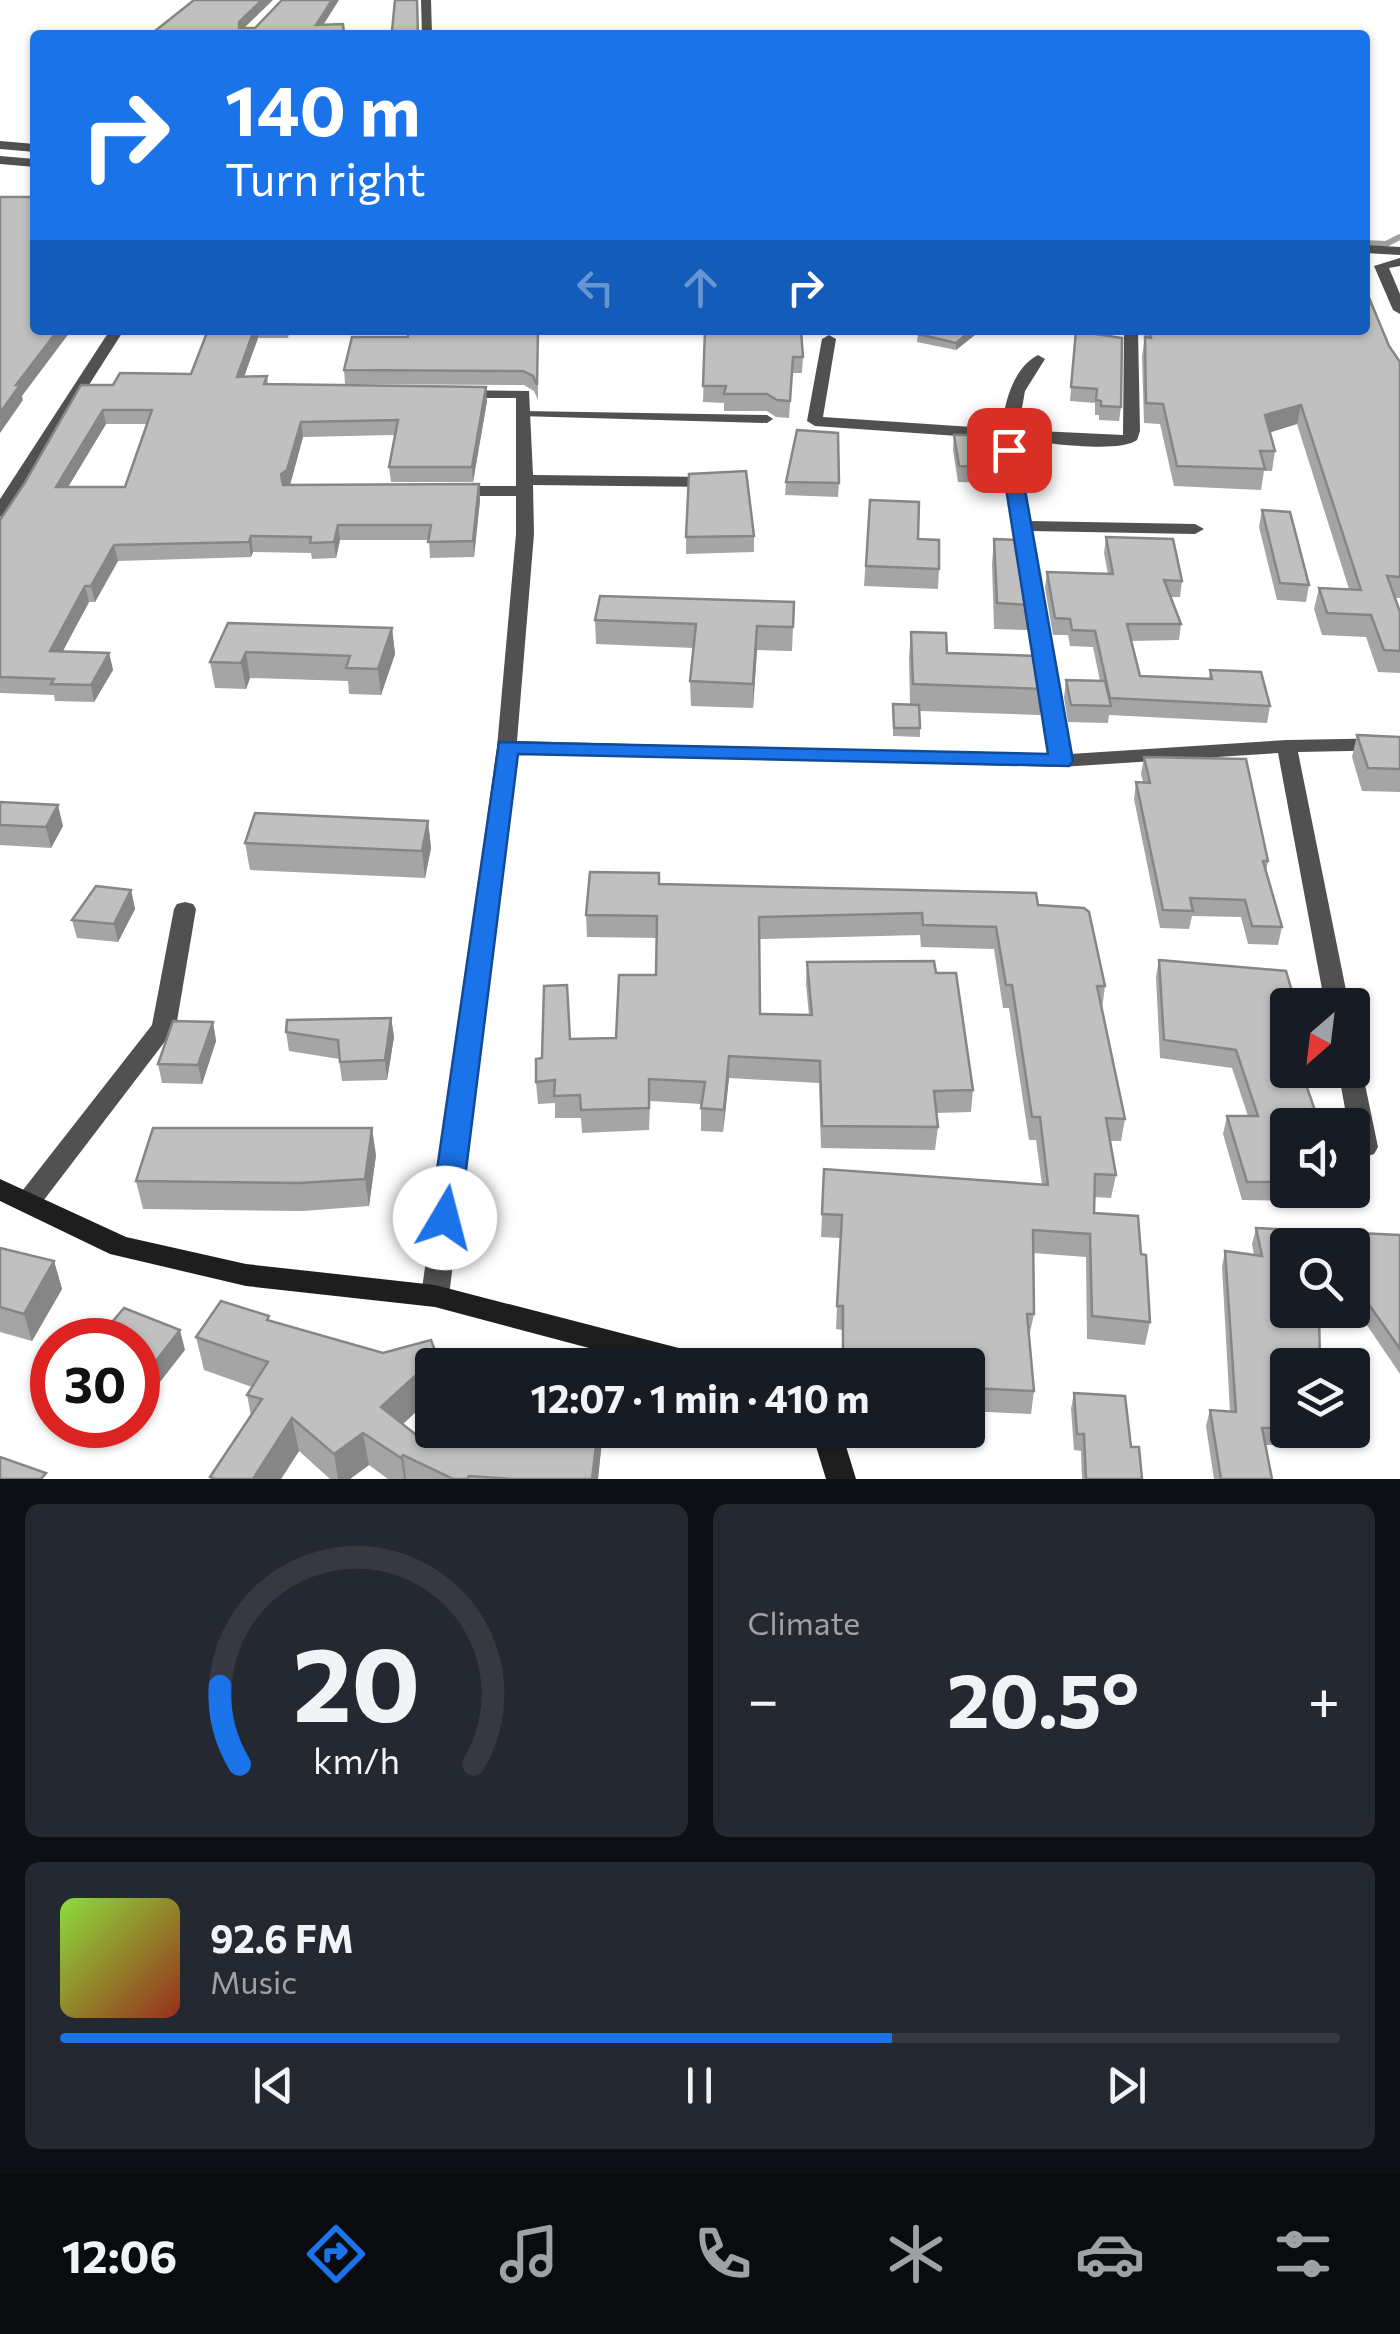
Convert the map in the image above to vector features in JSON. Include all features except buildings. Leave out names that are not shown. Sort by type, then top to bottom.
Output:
[{"type":"main road","points":[[0,1189],[120,1246],[246,1275],[434,1296],[633,1348]]},
{"type":"main road","points":[[832,1448],[841,1479]]},
{"type":"street","points":[[426,0],[427,30]]},
{"type":"street","points":[[0,144],[30,147]]},
{"type":"street","points":[[0,160],[28,162]]},
{"type":"street","points":[[0,178],[28,162]]},
{"type":"street","points":[[1370,249],[1400,251]]},
{"type":"street","points":[[1400,262],[1381,266],[1400,310]]},
{"type":"street","points":[[0,512],[114,335]]},
{"type":"street","points":[[829,340],[815,421],[1010,436],[1129,440],[1131,335]]},
{"type":"street","points":[[1038,360],[1019,382],[1011,406],[1010,436],[1061,761]]},
{"type":"street","points":[[430,393],[524,394],[525,485],[525,534],[508,747],[434,1296]]},
{"type":"street","points":[[429,491],[525,485],[728,482]]},
{"type":"street","points":[[1024,526],[1195,529]]},
{"type":"street","points":[[508,747],[1061,761],[1287,746],[1400,744]]},
{"type":"street","points":[[1287,746],[1334,988]]},
{"type":"street","points":[[28,1202],[164,1028],[185,909]]},
{"type":"lane","points":[[524,414],[767,419]]},
{"type":"waterway","points":[[1370,243],[1386,244],[1400,237]]},
{"type":"route","points":[[445,1218],[508,747],[1061,761],[1009,450]]}]
